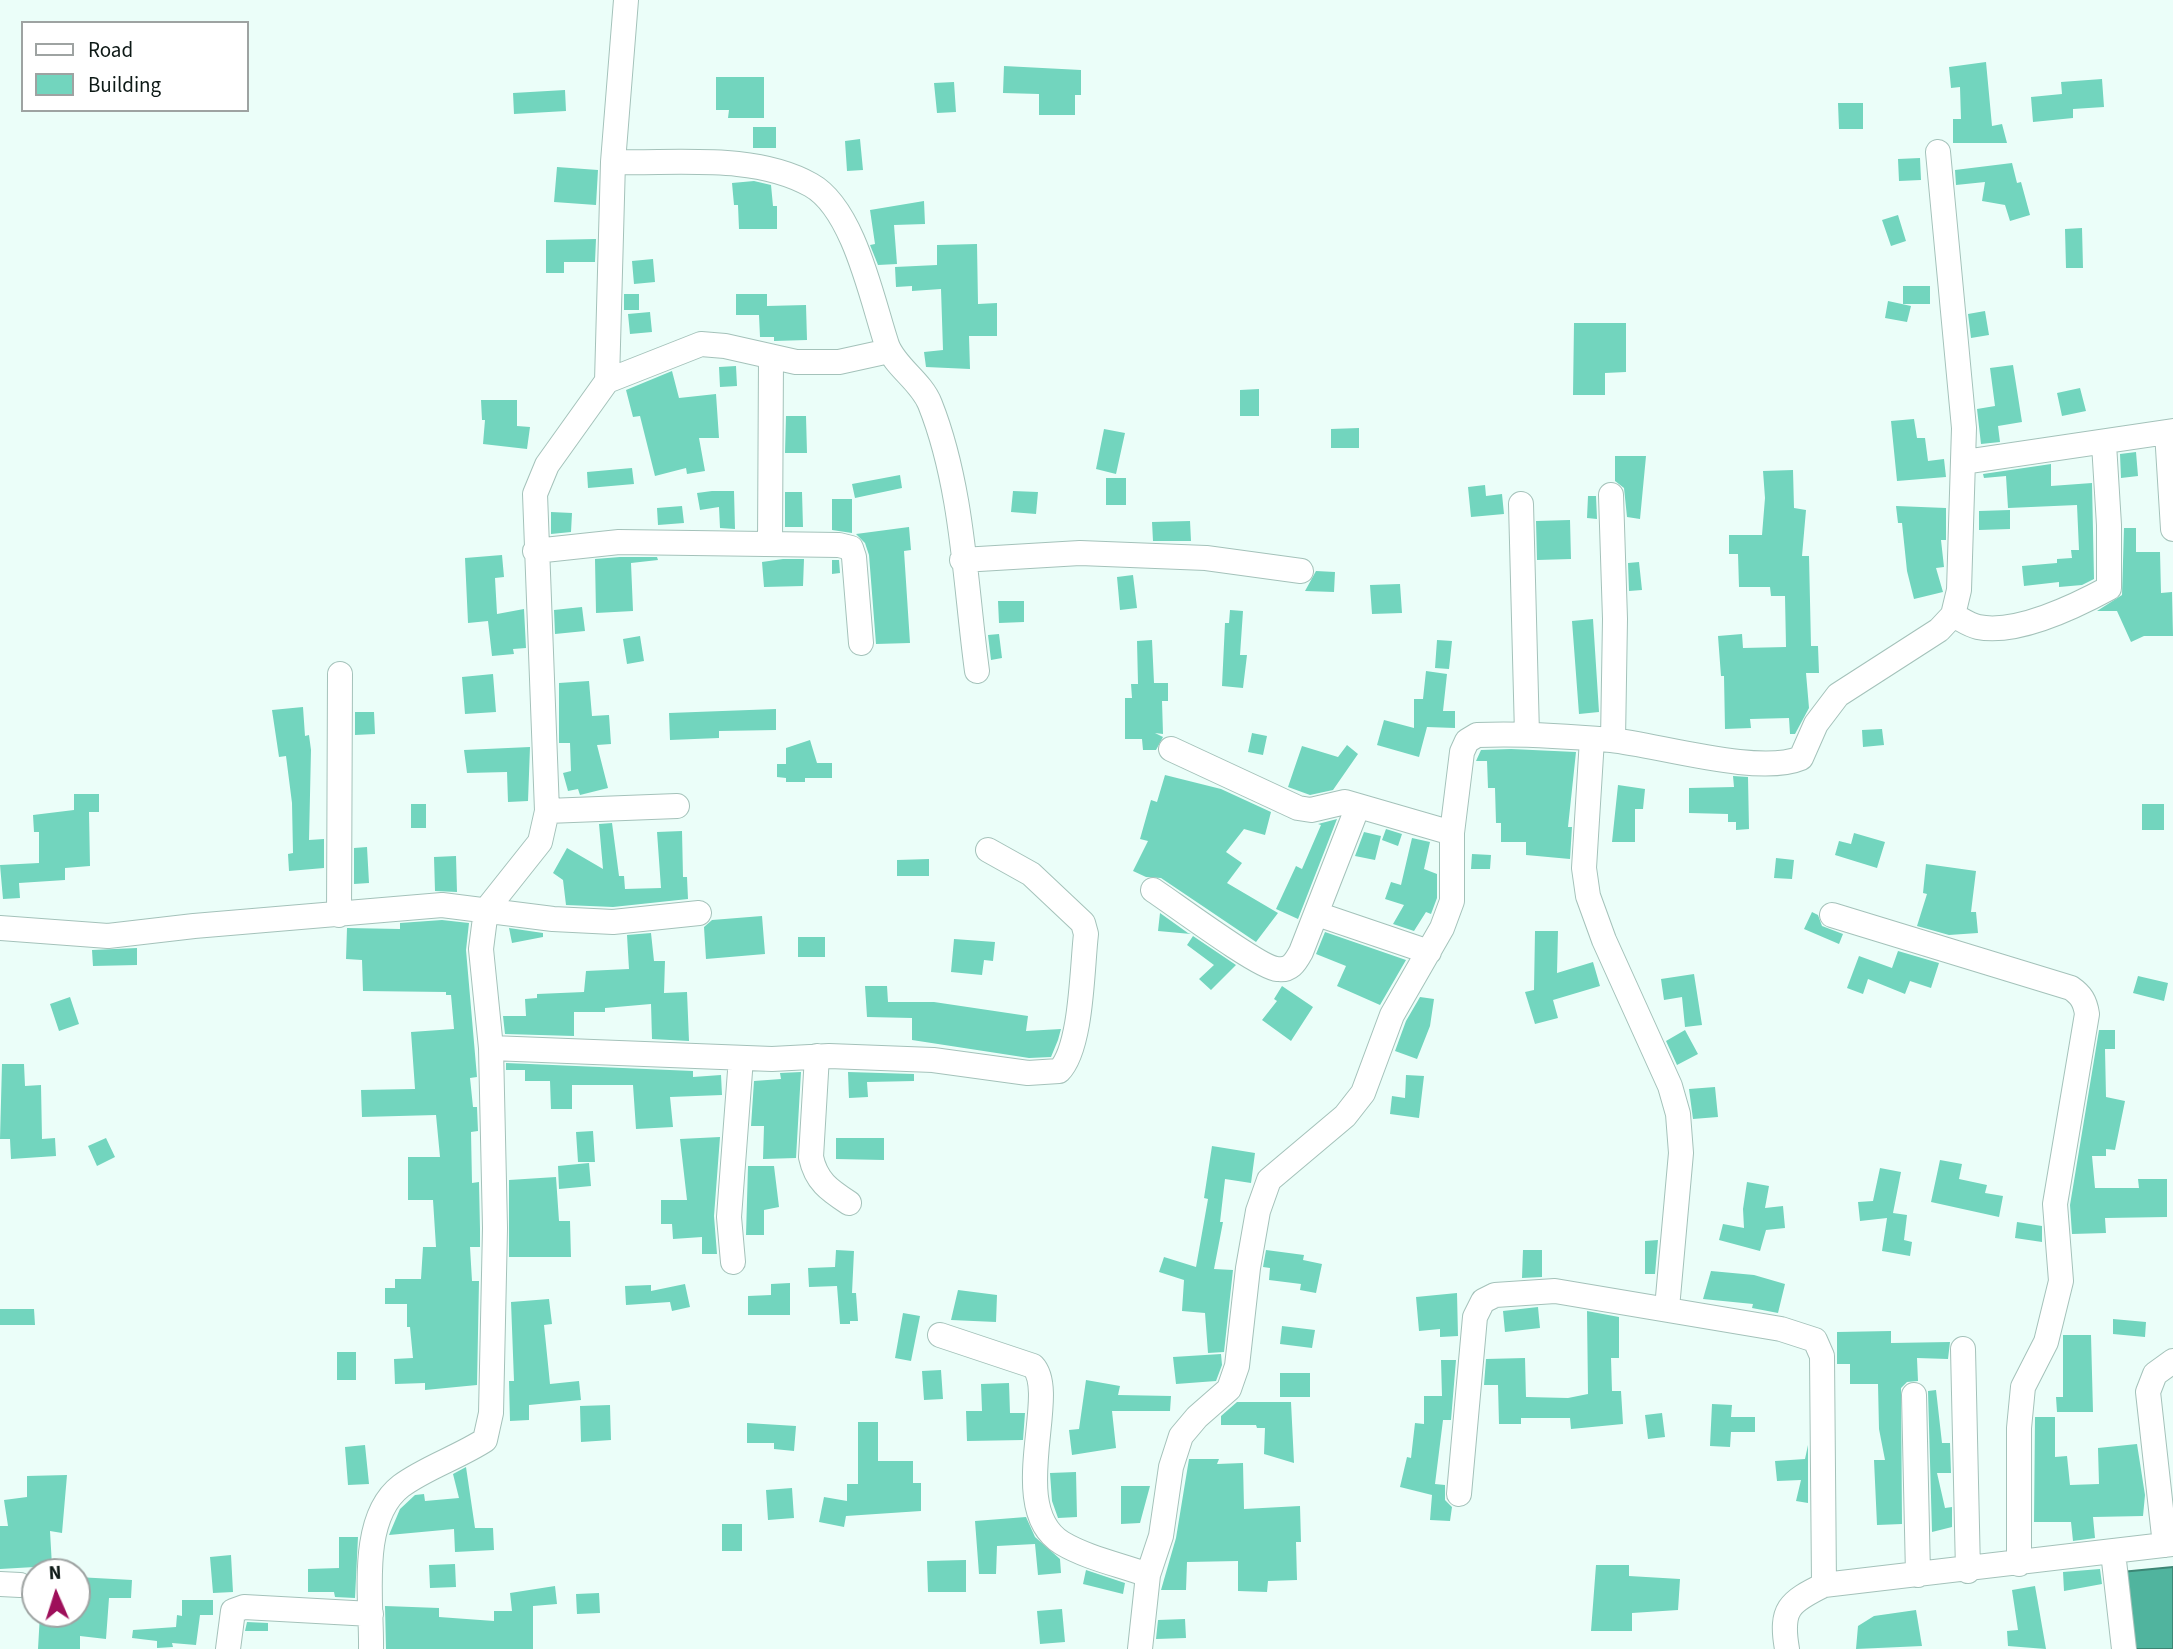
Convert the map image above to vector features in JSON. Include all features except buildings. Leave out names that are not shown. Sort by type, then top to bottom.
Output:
[{"type":"street","points":[[607,381],[613,162],[624,12]]},
{"type":"street","points":[[1140,1649],[1148,1575],[1161,1535],[1171,1467],[1181,1436],[1197,1417],[1228,1389],[1237,1366],[1248,1268],[1258,1210],[1269,1180],[1346,1116],[1363,1093],[1392,1015],[1429,951],[1452,901],[1452,833],[1462,752],[1467,741],[1477,736],[1527,734],[1602,740],[1712,759],[1788,763],[1801,758],[1816,724],[1838,695],[1939,631],[1953,615],[1959,590],[1964,461],[1958,345],[1938,152]]},
{"type":"street","points":[[613,162],[752,166],[812,185],[832,201],[848,230],[889,351],[919,383],[930,404],[947,465],[976,671]]},
{"type":"street","points":[[371,1649],[375,1523],[383,1504],[401,1486],[461,1456],[485,1440],[491,1413],[495,1228],[491,1048],[481,949],[486,910],[540,842],[547,811],[535,551],[535,494],[547,465],[607,381],[701,344],[725,346],[796,362],[839,362],[889,351]]},
{"type":"street","points":[[770,544],[771,358]]},
{"type":"street","points":[[1964,461],[2104,444],[2170,432],[2173,529]]},
{"type":"street","points":[[1953,615],[1976,627],[1996,628],[2021,624],[2070,607],[2109,588],[2109,525],[2104,444]]},
{"type":"street","points":[[1611,495],[1615,619],[1584,868],[1588,896],[1604,940],[1670,1086],[1678,1114],[1681,1153],[1667,1308]]},
{"type":"street","points":[[1521,504],[1527,734]]},
{"type":"street","points":[[535,551],[619,542],[839,545],[851,548],[861,643]]},
{"type":"street","points":[[962,559],[1107,554],[1206,558],[1301,571]]},
{"type":"street","points":[[339,915],[340,674]]},
{"type":"street","points":[[1171,749],[1298,808],[1311,810],[1345,802],[1452,833]]},
{"type":"street","points":[[547,811],[677,806]]},
{"type":"street","points":[[1153,890],[1261,965],[1275,970],[1294,965],[1317,914],[1357,807]]},
{"type":"street","points":[[491,1048],[741,1058],[817,1056],[933,1060],[1037,1073],[1059,1071],[1066,1064],[1076,1019],[1086,934],[1083,923],[1031,874],[988,850]]},
{"type":"street","points":[[0,928],[108,936],[442,905],[613,922],[698,913]]},
{"type":"street","points":[[1317,914],[1429,951]]},
{"type":"street","points":[[1832,915],[2071,988],[2080,994],[2085,1004],[2087,1013],[2055,1204],[2061,1281],[2046,1342],[2024,1387],[2019,1428],[2019,1564]]},
{"type":"street","points":[[817,1056],[811,1157],[814,1171],[825,1188],[849,1203]]},
{"type":"street","points":[[733,1262],[729,1217],[741,1058]]},
{"type":"street","points":[[1459,1494],[1475,1317],[1483,1301],[1496,1295],[1516,1292],[1555,1292],[1667,1308],[1781,1329],[1808,1336],[1820,1346],[1825,1384],[1824,1585]]},
{"type":"street","points":[[940,1335],[1033,1366],[1039,1372],[1035,1467],[1038,1510],[1046,1528],[1062,1543],[1148,1575]]},
{"type":"street","points":[[1963,1349],[1968,1570]]},
{"type":"street","points":[[1787,1649],[1784,1621],[1787,1610],[1806,1594],[1824,1585],[2169,1545],[2148,1392],[2155,1374],[2173,1361]]},
{"type":"street","points":[[1914,1395],[1918,1575]]},
{"type":"street","points":[[2113,1552],[2124,1649]]},
{"type":"street","points":[[228,1649],[233,1611],[244,1607],[371,1614]]},
{"type":"shaded area","points":[[2173,1567],[2173,1649],[2130,1649],[2121,1572]]}]
